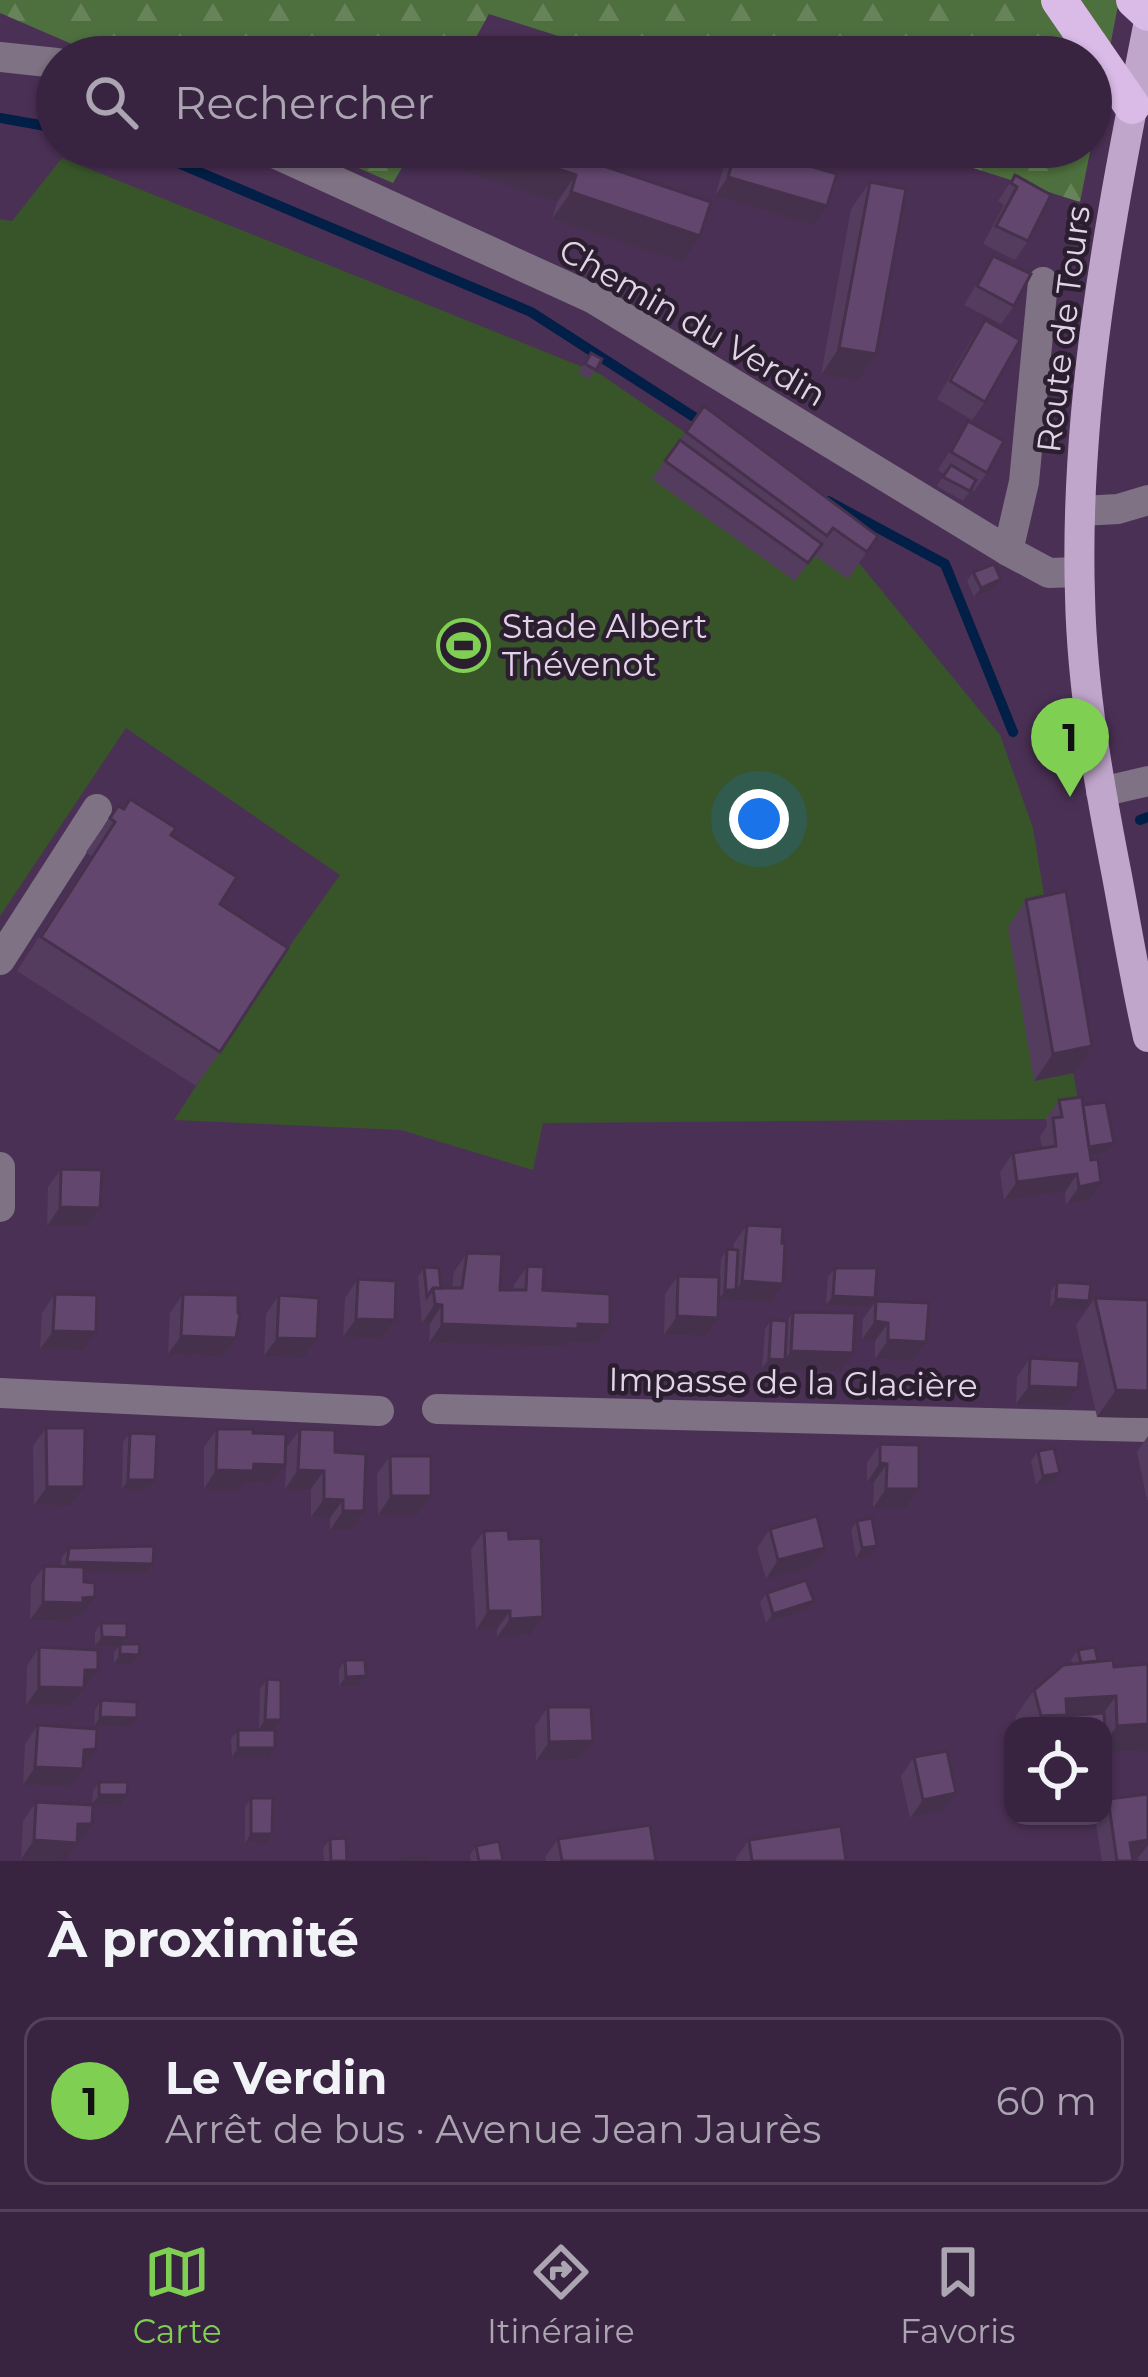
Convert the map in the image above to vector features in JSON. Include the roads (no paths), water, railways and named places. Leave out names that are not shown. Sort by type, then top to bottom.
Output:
[{"type":"highway","points":[[1059,0],[1084,36]]},
{"type":"highway","points":[[1134,0],[1148,14]]},
{"type":"highway","points":[[1112,77],[1132,106]]},
{"type":"main road","name":"Route de Tours","points":[[1148,26],[1102,270],[1088,379],[1079,572],[1087,694],[1101,792],[1148,1037]]},
{"type":"street","points":[[0,57],[36,61]]},
{"type":"street","name":"Chemin du Verdin","points":[[307,168],[592,298],[1008,551],[1049,573],[1079,572]]},
{"type":"street","name":"Route de Tours","points":[[1008,551],[1024,482],[1043,282]]},
{"type":"street","points":[[1081,511],[1118,509],[1148,500]]},
{"type":"street","points":[[1101,792],[1148,781]]},
{"type":"street","points":[[0,960],[97,809]]},
{"type":"street","points":[[0,1167],[0,1207]]},
{"type":"street","points":[[0,1394],[379,1411]]},
{"type":"street","name":"Impasse de la Glacière","points":[[436,1409],[1148,1427]]},
{"type":"waterway","points":[[0,118],[36,124]]},
{"type":"waterway","points":[[190,168],[531,312],[705,424]]},
{"type":"waterway","points":[[828,501],[945,564],[1013,732]]},
{"type":"waterway","points":[[1140,820],[1148,817]]},
{"type":"place","name":"Stade Albert Thévenot","points":[[463,645]]},
{"type":"place","name":"Le Verdin","points":[[1070,797]]}]
